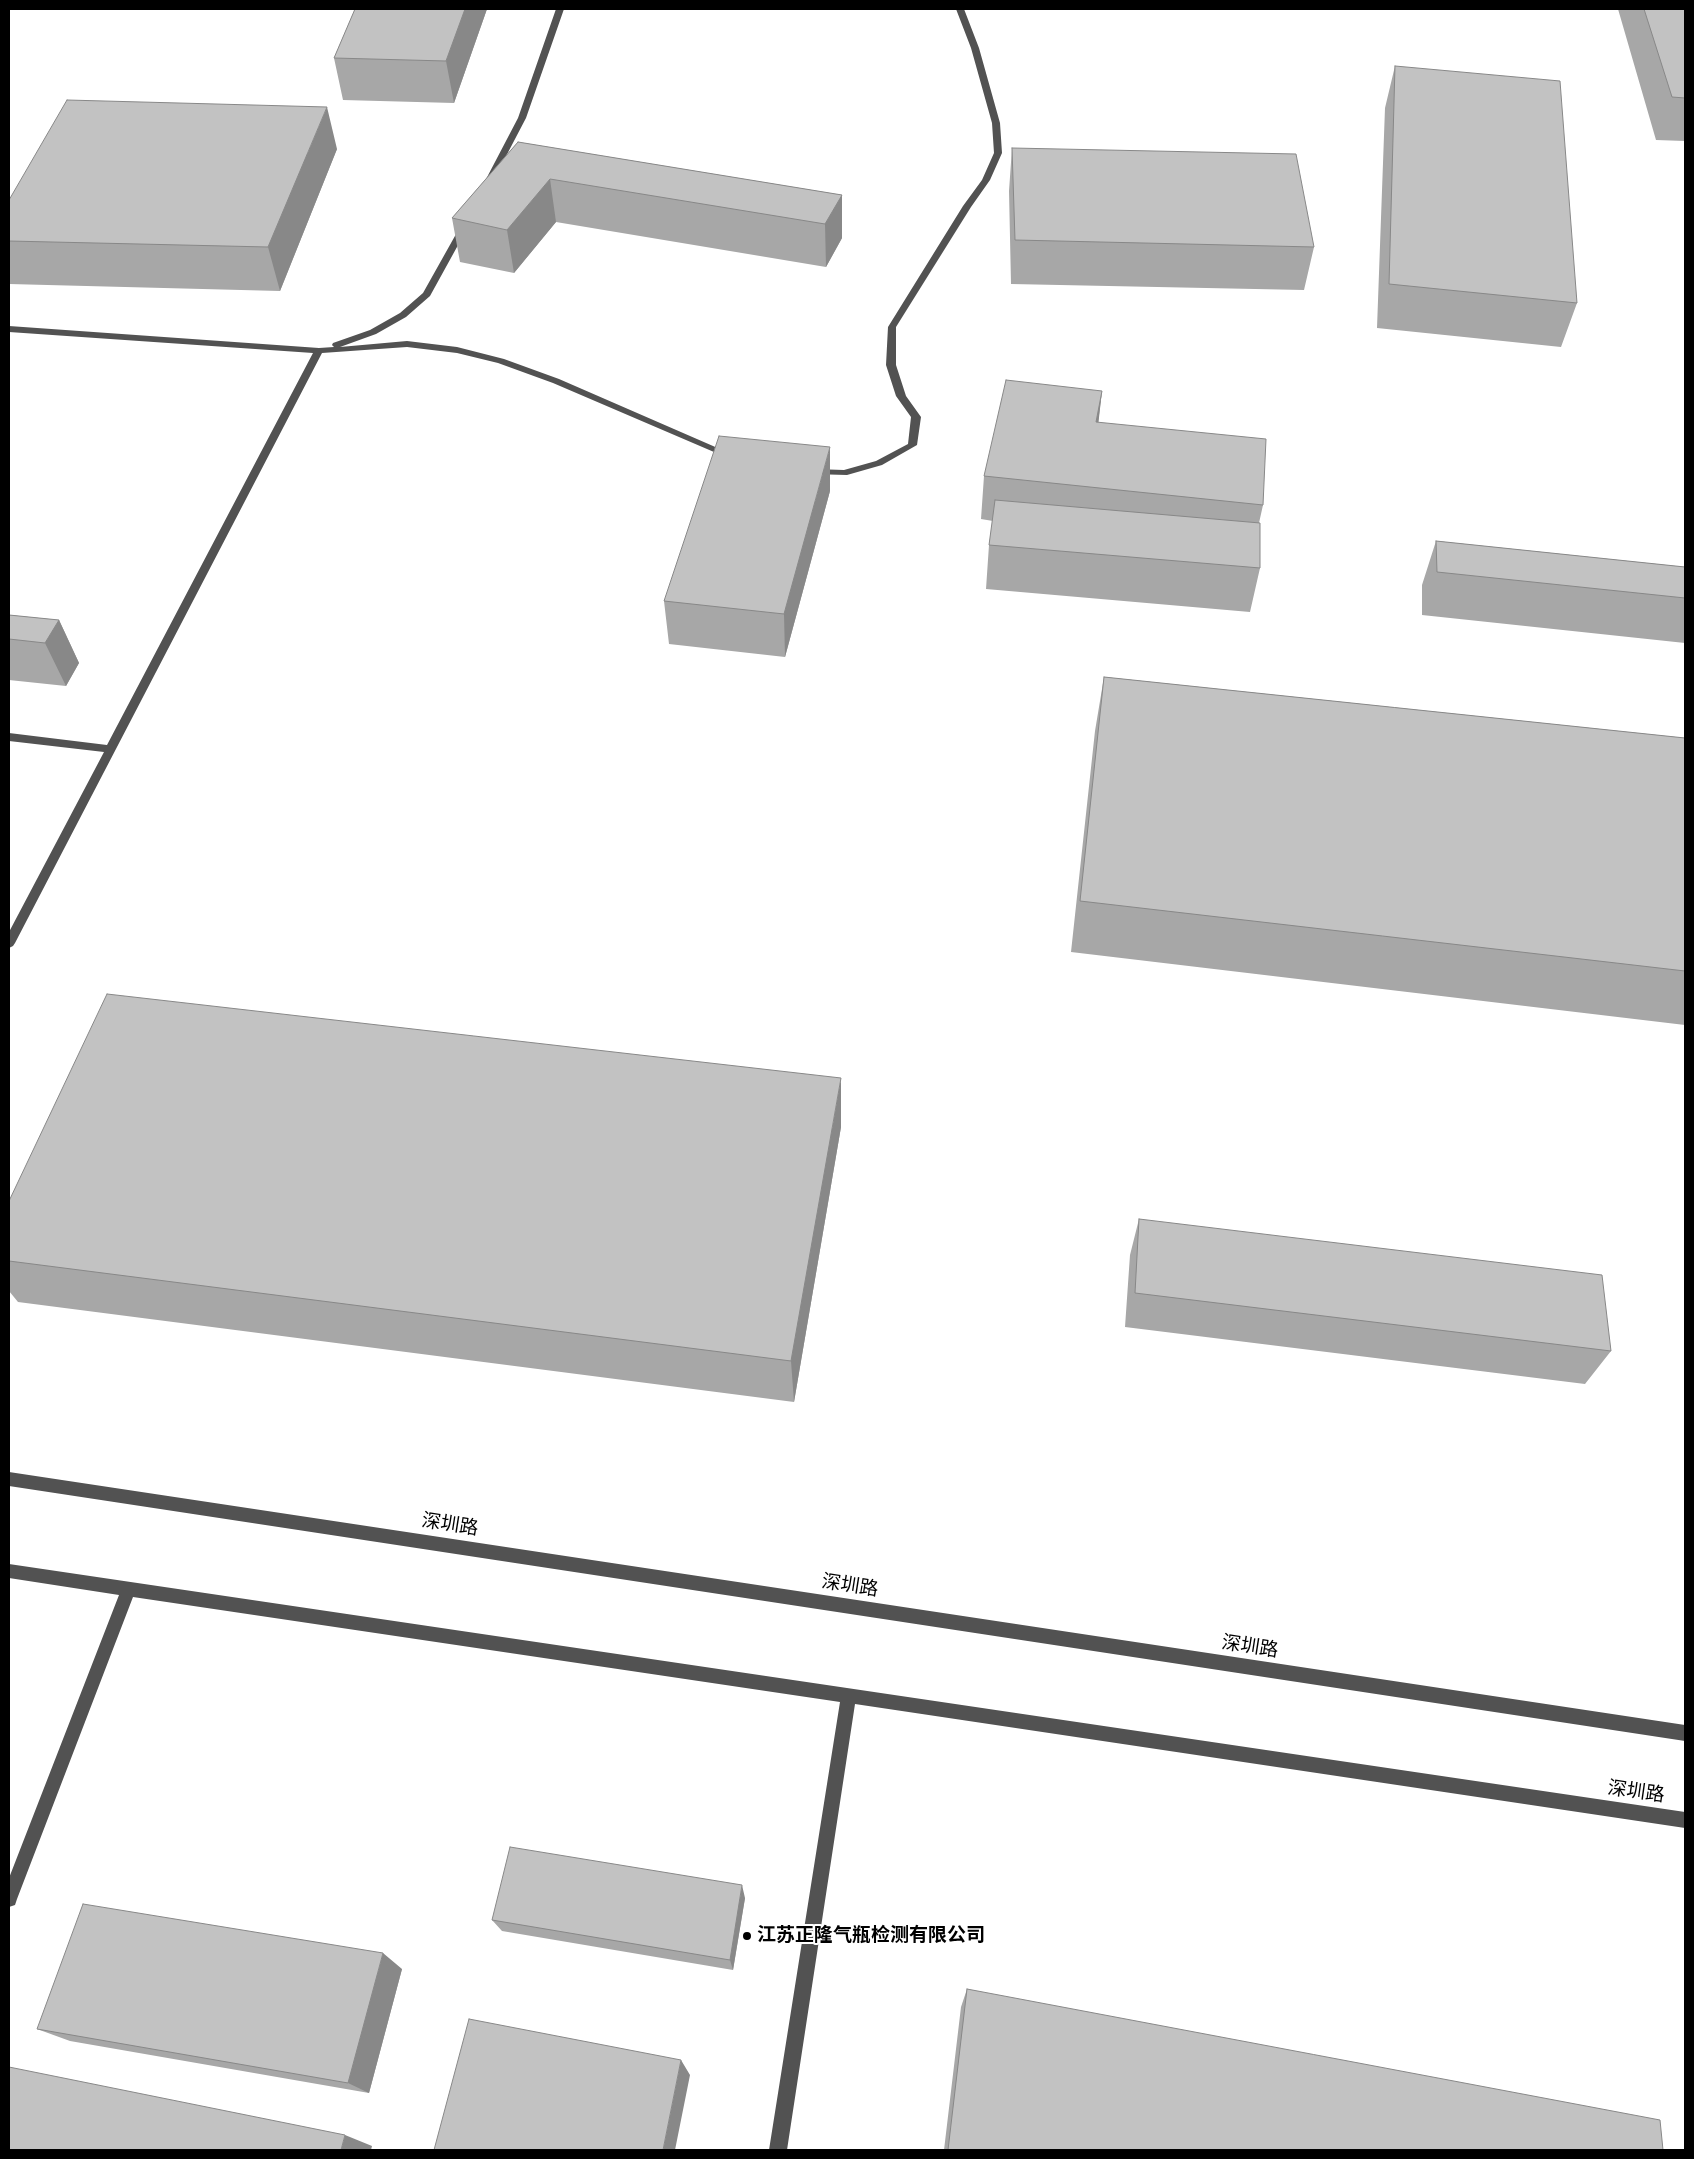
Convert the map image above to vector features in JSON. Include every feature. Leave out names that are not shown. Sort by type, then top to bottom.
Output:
[{"type":"street","points":[[481,195],[522,118],[560,9]]},
{"type":"street","points":[[802,472],[844,472],[878,463],[912,444],[916,417],[901,396],[891,365],[892,327],[962,214],[986,180],[998,152],[994,114],[976,48],[960,9]]},
{"type":"street","points":[[9,943],[319,351],[373,332],[403,315],[428,294],[468,221]]},
{"type":"street","points":[[9,329],[319,351],[407,344],[457,350],[501,360],[556,381],[737,458]]},
{"type":"street","points":[[9,737],[110,749]]},
{"type":"street","name":"深圳路","points":[[9,1479],[1685,1733]]},
{"type":"street","name":"深圳路","points":[[9,1571],[1685,1820]]},
{"type":"street","points":[[9,1899],[129,1589]]},
{"type":"street","points":[[778,2150],[849,1696]]},
{"type":"building","points":[[355,9],[465,9],[446,61],[334,58]]},
{"type":"building","points":[[1644,9],[1685,9],[1685,98],[1672,97]]},
{"type":"building","points":[[1395,66],[1560,81],[1577,303],[1389,284]]},
{"type":"building","points":[[67,100],[327,107],[268,247],[9,241],[9,200]]},
{"type":"building","points":[[518,142],[842,195],[825,224],[550,179],[507,230],[452,218]]},
{"type":"building","points":[[1012,148],[1296,154],[1314,247],[1015,240]]},
{"type":"building","points":[[1006,380],[1102,391],[1096,422],[1266,439],[1263,505],[984,476]]},
{"type":"building","points":[[719,436],[830,447],[784,614],[664,601]]},
{"type":"building","points":[[995,500],[1260,523],[1260,568],[989,545]]},
{"type":"building","points":[[1436,541],[1685,567],[1685,598],[1437,572]]},
{"type":"building","points":[[9,615],[59,620],[45,643],[9,639]]},
{"type":"building","points":[[1104,677],[1685,738],[1685,971],[1080,901]]},
{"type":"building","points":[[107,994],[841,1078],[791,1361],[9,1261],[9,1201]]},
{"type":"building","points":[[1139,1219],[1602,1275],[1611,1351],[1135,1293]]},
{"type":"building","points":[[510,1847],[742,1885],[730,1960],[492,1920]]},
{"type":"building","points":[[83,1904],[383,1953],[348,2083],[37,2029]]},
{"type":"building","points":[[967,1989],[1660,2120],[1663,2150],[948,2150]]},
{"type":"building","points":[[469,2019],[681,2060],[663,2150],[434,2150]]},
{"type":"building","points":[[9,2067],[345,2135],[341,2150],[9,2150]]},
{"type":"place","name":"江苏正隆气瓶检测有限公司","points":[[747,1936]]}]
